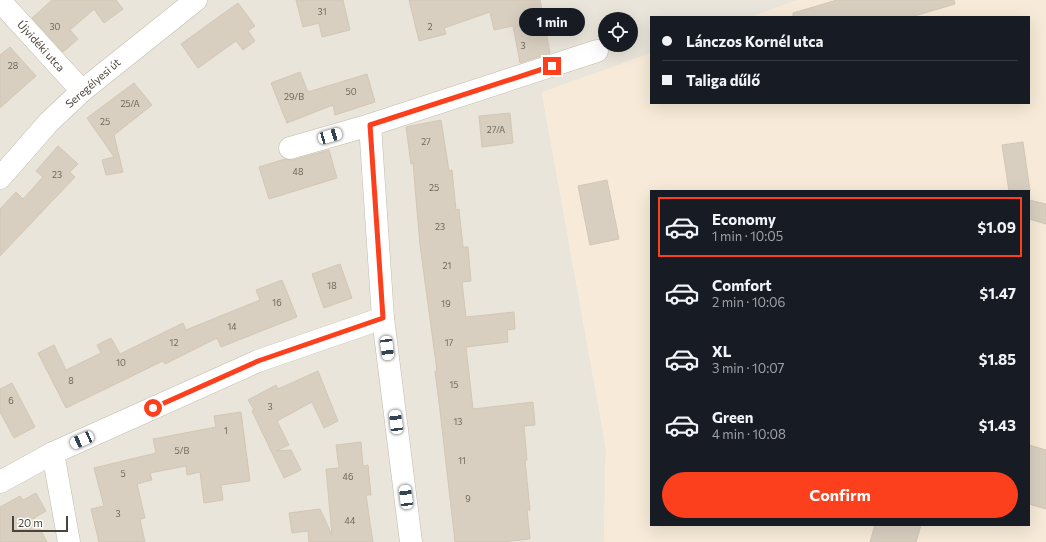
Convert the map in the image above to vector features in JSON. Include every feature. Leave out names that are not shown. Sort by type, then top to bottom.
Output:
[{"type":"street","name":"Seregélyesi út","points":[[0,178],[49,122],[82,91],[196,0]]},
{"type":"street","name":"Újvidéki utca","points":[[0,1],[82,91]]},
{"type":"street","points":[[290,148],[370,125],[597,51]]},
{"type":"street","points":[[370,125],[383,318],[411,542]]},
{"type":"street","points":[[0,482],[53,453],[258,361],[383,318]]},
{"type":"street","points":[[53,453],[69,542]]},
{"type":"shaded area","points":[[0,0],[798,0],[754,16],[650,16],[650,53],[542,93],[606,448],[604,542],[0,542]]},
{"type":"shaded area","points":[[798,0],[1046,0],[1046,542],[604,542],[606,448],[542,92],[650,53],[650,104],[1030,104],[1030,16],[754,16]]},
{"type":"building","points":[[52,0],[116,0],[123,9],[104,23],[94,9],[70,30],[78,39],[63,52],[32,18]]},
{"type":"building","points":[[296,0],[343,0],[350,30],[322,37],[319,23],[303,27]]},
{"type":"building","points":[[409,0],[540,0],[550,53],[520,63],[513,26],[494,30],[490,12],[444,28],[446,34],[419,41]]},
{"type":"building","points":[[837,0],[954,0],[955,4],[914,16],[793,16],[793,13]]},
{"type":"building","points":[[238,3],[255,26],[248,31],[255,41],[243,50],[236,41],[198,68],[181,44]]},
{"type":"building","points":[[10,47],[36,76],[0,108],[0,55]]},
{"type":"building","points":[[300,72],[308,92],[367,74],[375,102],[335,115],[333,105],[287,123],[271,83]]},
{"type":"building","points":[[134,83],[152,105],[114,135],[123,172],[106,175],[102,160],[114,157],[87,118]]},
{"type":"building","points":[[510,113],[513,143],[482,147],[479,116]]},
{"type":"building","points":[[441,120],[449,171],[452,170],[456,210],[459,209],[463,247],[468,247],[471,281],[462,282],[466,317],[514,312],[515,329],[507,330],[508,342],[466,347],[473,409],[533,402],[535,425],[524,426],[527,460],[525,460],[530,510],[527,510],[530,539],[503,542],[455,542],[435,371],[437,371],[420,245],[413,163],[411,164],[406,127]]},
{"type":"building","points":[[1023,142],[1030,190],[1009,190],[1002,145]]},
{"type":"building","points":[[58,146],[78,164],[70,172],[75,177],[0,256],[0,209],[16,192],[23,199],[43,177],[36,171]]},
{"type":"building","points":[[329,150],[337,178],[269,199],[259,167],[285,159],[293,160]]},
{"type":"building","points":[[607,180],[619,239],[590,245],[578,186]]},
{"type":"building","points":[[1030,200],[1046,204],[1046,224],[1030,219]]},
{"type":"building","points":[[340,264],[352,298],[324,308],[312,274]]},
{"type":"building","points":[[282,280],[297,317],[221,347],[217,338],[165,364],[163,361],[66,408],[38,353],[54,345],[66,370],[101,353],[97,345],[111,338],[120,354],[183,323],[186,330],[260,300],[256,290]]},
{"type":"building","points":[[318,371],[338,421],[324,428],[312,402],[277,421],[289,445],[276,451],[291,450],[301,470],[284,478],[252,411],[254,410],[248,400],[276,385],[278,389]]},
{"type":"building","points":[[12,383],[35,427],[14,438],[0,412],[0,389]]},
{"type":"building","points":[[241,412],[250,481],[221,485],[223,500],[204,503],[200,472],[187,475],[186,466],[150,473],[152,480],[137,484],[145,518],[140,519],[145,542],[99,542],[91,509],[104,506],[94,468],[156,453],[153,439],[216,427],[214,416]]},
{"type":"building","points":[[361,442],[363,466],[368,465],[371,495],[366,495],[373,542],[309,542],[308,531],[292,533],[289,513],[320,509],[332,535],[326,469],[339,468],[336,445]]},
{"type":"building","points":[[1030,445],[1046,450],[1046,509],[1030,504]]},
{"type":"building","points":[[36,493],[46,511],[34,518],[47,542],[0,542],[0,507],[20,496],[23,500]]},
{"type":"building","points":[[875,526],[921,526],[916,542],[870,542]]},
{"type":"route","points":[[153,408],[258,361],[383,318],[370,125],[552,66]]}]
